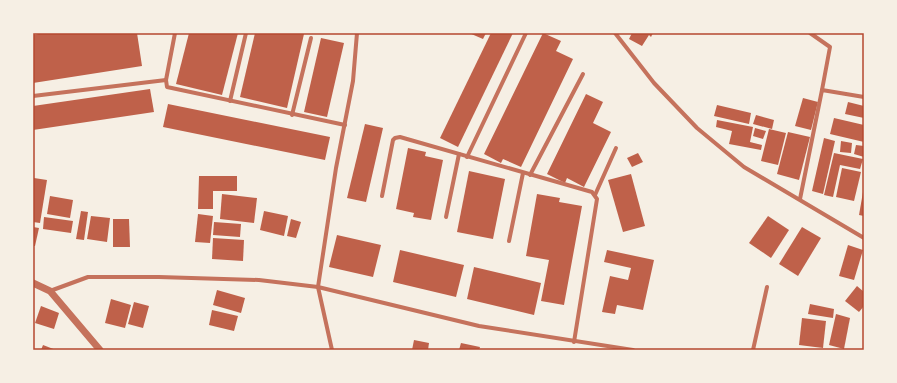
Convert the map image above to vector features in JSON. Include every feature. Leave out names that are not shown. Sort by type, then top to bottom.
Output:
[{"type":"street","points":[[175,33],[166,80],[167,87],[292,115],[345,125]]},
{"type":"street","points":[[230,101],[246,33]]},
{"type":"street","points":[[332,350],[318,287],[336,168],[352,81],[357,33]]},
{"type":"street","points":[[467,157],[526,33]]},
{"type":"street","points":[[616,33],[654,83],[697,128],[744,167],[864,238]]},
{"type":"street","points":[[800,199],[830,47],[810,33]]},
{"type":"street","points":[[292,115],[311,38]]},
{"type":"street","points":[[530,174],[583,74]]},
{"type":"street","points":[[33,96],[166,80]]},
{"type":"street","points":[[822,90],[864,97]]},
{"type":"street","points":[[382,196],[393,140],[396,138],[459,154],[592,192],[597,199],[574,342]]},
{"type":"street","points":[[595,195],[616,148]]},
{"type":"street","points":[[446,217],[459,154]]},
{"type":"street","points":[[509,241],[523,173]]},
{"type":"street","points":[[50,291],[88,277],[159,276],[259,280],[318,287],[479,326],[633,350]]},
{"type":"street","points":[[33,283],[50,291],[100,350]]},
{"type":"street","points":[[754,350],[767,286]]},
{"type":"building","points":[[44,33],[137,33],[142,66],[33,83],[33,35]]},
{"type":"building","points":[[189,33],[238,33],[222,95],[176,84]]},
{"type":"building","points":[[255,33],[304,34],[287,108],[240,97]]},
{"type":"building","points":[[469,33],[486,33],[483,39]]},
{"type":"building","points":[[491,33],[513,33],[458,147],[440,138]]},
{"type":"building","points":[[543,33],[561,41],[556,51],[573,59],[521,167],[503,159],[501,163],[484,154]]},
{"type":"building","points":[[632,33],[653,33],[651,37],[649,35],[642,46],[629,39]]},
{"type":"building","points":[[321,38],[344,43],[327,117],[304,112]]},
{"type":"building","points":[[150,89],[154,112],[33,130],[33,106]]},
{"type":"building","points":[[586,94],[603,102],[593,123],[611,132],[584,187],[567,178],[565,183],[547,174]]},
{"type":"building","points":[[803,98],[818,102],[811,130],[795,126]]},
{"type":"building","points":[[848,102],[864,106],[864,118],[845,114]]},
{"type":"building","points":[[168,104],[330,137],[325,160],[163,127]]},
{"type":"building","points":[[717,105],[751,113],[749,124],[714,116]]},
{"type":"building","points":[[756,115],[774,120],[772,129],[753,124]]},
{"type":"building","points":[[834,118],[864,125],[864,142],[830,134]]},
{"type":"building","points":[[717,120],[753,127],[750,142],[762,145],[761,150],[729,144],[732,131],[716,127]]},
{"type":"building","points":[[365,124],[383,128],[366,202],[347,198]]},
{"type":"building","points":[[755,128],[766,131],[763,139],[753,136]]},
{"type":"building","points":[[769,129],[786,133],[778,165],[761,161]]},
{"type":"building","points":[[788,132],[810,137],[799,180],[777,174]]},
{"type":"building","points":[[824,138],[835,141],[823,194],[812,191]]},
{"type":"building","points":[[841,141],[852,143],[851,153],[840,152]]},
{"type":"building","points":[[856,145],[864,146],[864,157],[854,154]]},
{"type":"building","points":[[408,148],[426,152],[425,156],[443,160],[431,220],[413,217],[414,213],[396,209]]},
{"type":"building","points":[[638,153],[643,162],[632,167],[627,158]]},
{"type":"building","points":[[834,153],[863,159],[860,169],[840,165],[833,197],[824,195]]},
{"type":"building","points":[[842,168],[861,172],[854,201],[836,197]]},
{"type":"building","points":[[469,171],[505,179],[493,239],[457,232]]},
{"type":"building","points":[[631,174],[645,226],[623,232],[608,180]]},
{"type":"building","points":[[199,176],[237,176],[237,191],[213,191],[213,209],[198,209]]},
{"type":"building","points":[[34,178],[47,180],[40,223],[33,222]]},
{"type":"building","points":[[864,192],[864,216],[859,215]]},
{"type":"building","points":[[222,194],[257,198],[254,223],[220,219]]},
{"type":"building","points":[[537,194],[560,198],[559,202],[582,206],[564,305],[541,301],[549,260],[526,256]]},
{"type":"building","points":[[50,196],[73,200],[70,218],[47,214]]},
{"type":"building","points":[[81,211],[88,212],[84,240],[76,239]]},
{"type":"building","points":[[264,211],[288,216],[284,236],[260,230]]},
{"type":"building","points":[[198,214],[213,216],[210,243],[195,242]]},
{"type":"building","points":[[91,216],[110,218],[107,242],[87,239]]},
{"type":"building","points":[[768,216],[789,230],[771,258],[749,243]]},
{"type":"building","points":[[44,217],[73,221],[71,233],[43,229]]},
{"type":"building","points":[[113,219],[129,219],[130,247],[113,247]]},
{"type":"building","points":[[291,219],[301,222],[296,238],[287,236]]},
{"type":"building","points":[[214,222],[241,224],[240,237],[213,235]]},
{"type":"building","points":[[33,227],[39,228],[35,246],[33,246]]},
{"type":"building","points":[[802,227],[821,238],[798,276],[779,264]]},
{"type":"building","points":[[337,235],[381,245],[373,277],[329,267]]},
{"type":"building","points":[[213,238],[244,240],[243,261],[212,259]]},
{"type":"building","points":[[848,245],[863,250],[854,280],[839,276]]},
{"type":"building","points":[[400,250],[464,265],[456,297],[393,282]]},
{"type":"building","points":[[607,250],[654,260],[643,310],[617,305],[615,314],[602,312],[610,276],[628,280],[631,268],[604,262]]},
{"type":"building","points":[[474,267],[541,283],[534,315],[467,299]]},
{"type":"building","points":[[857,286],[864,292],[864,306],[859,312],[845,301]]},
{"type":"building","points":[[217,290],[245,298],[241,313],[213,305]]},
{"type":"building","points":[[111,299],[131,305],[125,328],[105,323]]},
{"type":"building","points":[[134,302],[149,306],[143,328],[128,324]]},
{"type":"building","points":[[810,304],[834,309],[833,318],[808,314]]},
{"type":"building","points":[[41,306],[59,313],[54,329],[35,323]]},
{"type":"building","points":[[212,310],[238,316],[234,331],[209,325]]},
{"type":"building","points":[[836,314],[850,318],[844,349],[829,345]]},
{"type":"building","points":[[802,318],[826,321],[823,348],[799,345]]},
{"type":"building","points":[[414,340],[429,343],[428,350],[412,350]]},
{"type":"building","points":[[461,343],[480,347],[479,350],[459,350]]},
{"type":"building","points":[[43,345],[56,350],[41,350]]}]
